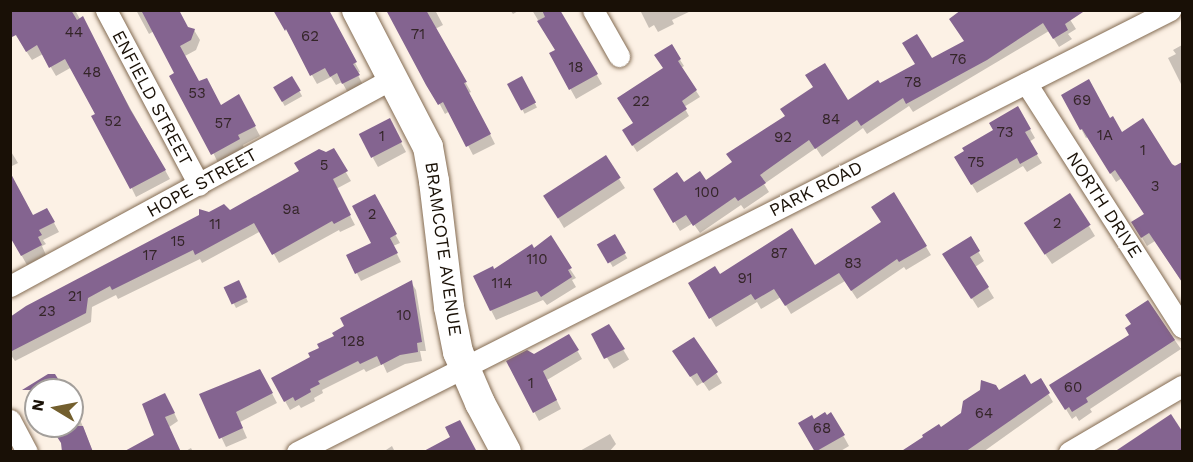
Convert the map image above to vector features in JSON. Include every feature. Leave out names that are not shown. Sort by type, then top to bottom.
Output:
[{"type":"street","name":"ENFIELD STREET","points":[[106,10],[199,184]]},
{"type":"street","name":"BRAMCOTE AVENUE","points":[[357,10],[420,128],[431,160],[449,307],[463,368],[506,452]]},
{"type":"street","points":[[593,10],[619,56]]},
{"type":"street","name":"PARK ROAD","points":[[297,452],[1170,10]]},
{"type":"street","name":"HOPE STREET","points":[[10,286],[393,78]]},
{"type":"street","name":"NORTH DRIVE","points":[[1026,83],[1182,327]]},
{"type":"street","points":[[1069,452],[1182,386]]},
{"type":"street","points":[[10,420],[27,452]]},
{"type":"building","points":[[10,10],[71,10],[77,20],[83,16],[130,109],[166,170],[130,189],[91,116],[95,114],[65,59],[49,68],[37,45],[26,52],[16,35],[10,38]]},
{"type":"building","points":[[141,10],[179,10],[188,27],[195,29],[191,40],[180,46],[199,81],[207,78],[221,105],[239,94],[256,126],[238,135],[240,139],[211,155],[169,76],[174,73]]},
{"type":"building","points":[[273,10],[329,10],[357,62],[353,64],[360,75],[342,84],[337,73],[330,77],[325,68],[310,76],[286,29],[285,31]]},
{"type":"building","points":[[386,10],[426,10],[467,82],[464,83],[491,134],[466,147],[443,102],[438,105],[426,85]]},
{"type":"building","points":[[542,10],[560,10],[598,74],[569,90],[549,53],[555,50],[537,21],[545,17]]},
{"type":"building","points":[[961,10],[1086,10],[1065,24],[1068,30],[1053,39],[1043,23],[987,60],[906,104],[903,98],[861,126],[857,120],[815,149],[809,140],[760,175],[766,183],[738,201],[735,197],[693,226],[686,215],[673,223],[653,189],[677,172],[684,182],[700,171],[706,180],[732,162],[726,154],[785,116],[780,109],[813,87],[805,75],[825,63],[848,100],[878,80],[880,83],[915,64],[902,43],[917,34],[932,58],[964,41],[949,19]]},
{"type":"building","points":[[672,44],[681,59],[678,61],[697,90],[682,101],[687,109],[632,146],[622,130],[633,123],[617,98],[663,68],[654,55]]},
{"type":"building","points":[[292,76],[301,91],[282,102],[273,87]]},
{"type":"building","points":[[522,76],[536,102],[521,110],[507,84]]},
{"type":"building","points":[[1089,79],[1110,118],[1113,116],[1122,132],[1143,118],[1172,164],[1175,166],[1182,162],[1182,282],[1149,233],[1141,238],[1131,222],[1144,214],[1115,170],[1110,174],[1082,129],[1080,130],[1061,95]]},
{"type":"building","points":[[1018,106],[1031,129],[1025,132],[1038,154],[1020,164],[1017,158],[971,185],[954,157],[964,151],[962,148],[993,130],[989,123]]},
{"type":"building","points":[[390,118],[402,142],[371,158],[359,134]]},
{"type":"building","points":[[334,148],[348,171],[333,179],[351,215],[334,224],[332,221],[272,255],[254,223],[195,255],[193,250],[112,290],[110,286],[88,298],[86,313],[10,352],[10,317],[26,306],[199,215],[199,209],[209,212],[224,204],[230,210],[299,171],[294,163],[319,149],[326,152]]},
{"type":"building","points":[[606,155],[621,178],[558,218],[543,196]]},
{"type":"building","points":[[10,172],[33,215],[47,208],[55,222],[39,230],[42,235],[38,237],[42,245],[21,256],[10,237]]},
{"type":"building","points":[[894,192],[927,246],[899,262],[897,259],[851,291],[839,273],[785,306],[774,289],[755,300],[751,294],[709,319],[688,283],[715,266],[720,274],[792,228],[815,265],[881,222],[871,207]]},
{"type":"building","points":[[1070,193],[1091,225],[1045,255],[1024,223]]},
{"type":"building","points":[[375,194],[397,234],[390,238],[398,253],[355,274],[346,255],[371,243],[352,206]]},
{"type":"building","points":[[615,234],[626,253],[608,264],[597,244]]},
{"type":"building","points":[[551,235],[572,268],[568,270],[572,277],[541,297],[537,291],[490,311],[473,276],[493,266],[494,269],[532,244],[534,248]]},
{"type":"building","points":[[971,236],[980,251],[970,257],[989,287],[971,299],[942,254]]},
{"type":"building","points":[[239,280],[247,297],[232,304],[224,287]]},
{"type":"building","points":[[412,280],[422,342],[417,343],[418,352],[400,355],[381,365],[377,356],[360,364],[358,361],[318,381],[320,384],[310,389],[311,392],[295,401],[293,397],[284,402],[271,378],[310,357],[308,353],[319,348],[317,344],[334,336],[332,333],[344,326],[340,318]]},
{"type":"building","points":[[1148,300],[1175,340],[1086,398],[1088,402],[1072,412],[1069,407],[1065,410],[1049,385],[1129,335],[1125,328],[1131,324],[1125,315]]},
{"type":"building","points":[[609,324],[625,349],[604,359],[591,334]]},
{"type":"building","points":[[569,334],[579,350],[543,371],[557,400],[533,413],[506,361],[527,350],[534,354]]},
{"type":"building","points":[[694,337],[718,372],[703,383],[697,373],[690,377],[672,351]]},
{"type":"building","points":[[260,369],[273,393],[236,412],[243,428],[219,439],[199,394]]},
{"type":"building","points":[[48,374],[55,374],[58,378],[42,378]]},
{"type":"building","points":[[1025,374],[1031,384],[1041,378],[1050,393],[965,452],[900,452],[939,424],[941,427],[961,413],[963,401],[980,390],[981,380],[996,385],[999,390]]},
{"type":"building","points":[[165,393],[175,413],[165,417],[181,452],[123,452],[154,435],[142,404]]},
{"type":"building","points":[[825,412],[827,415],[831,412],[845,435],[815,452],[798,423],[812,415],[814,419]]},
{"type":"building","points":[[1171,414],[1182,431],[1182,452],[1114,452]]},
{"type":"building","points":[[460,420],[477,452],[422,452],[450,437],[445,427]]},
{"type":"building","points":[[84,429],[93,452],[62,452],[58,438],[84,438]]}]
